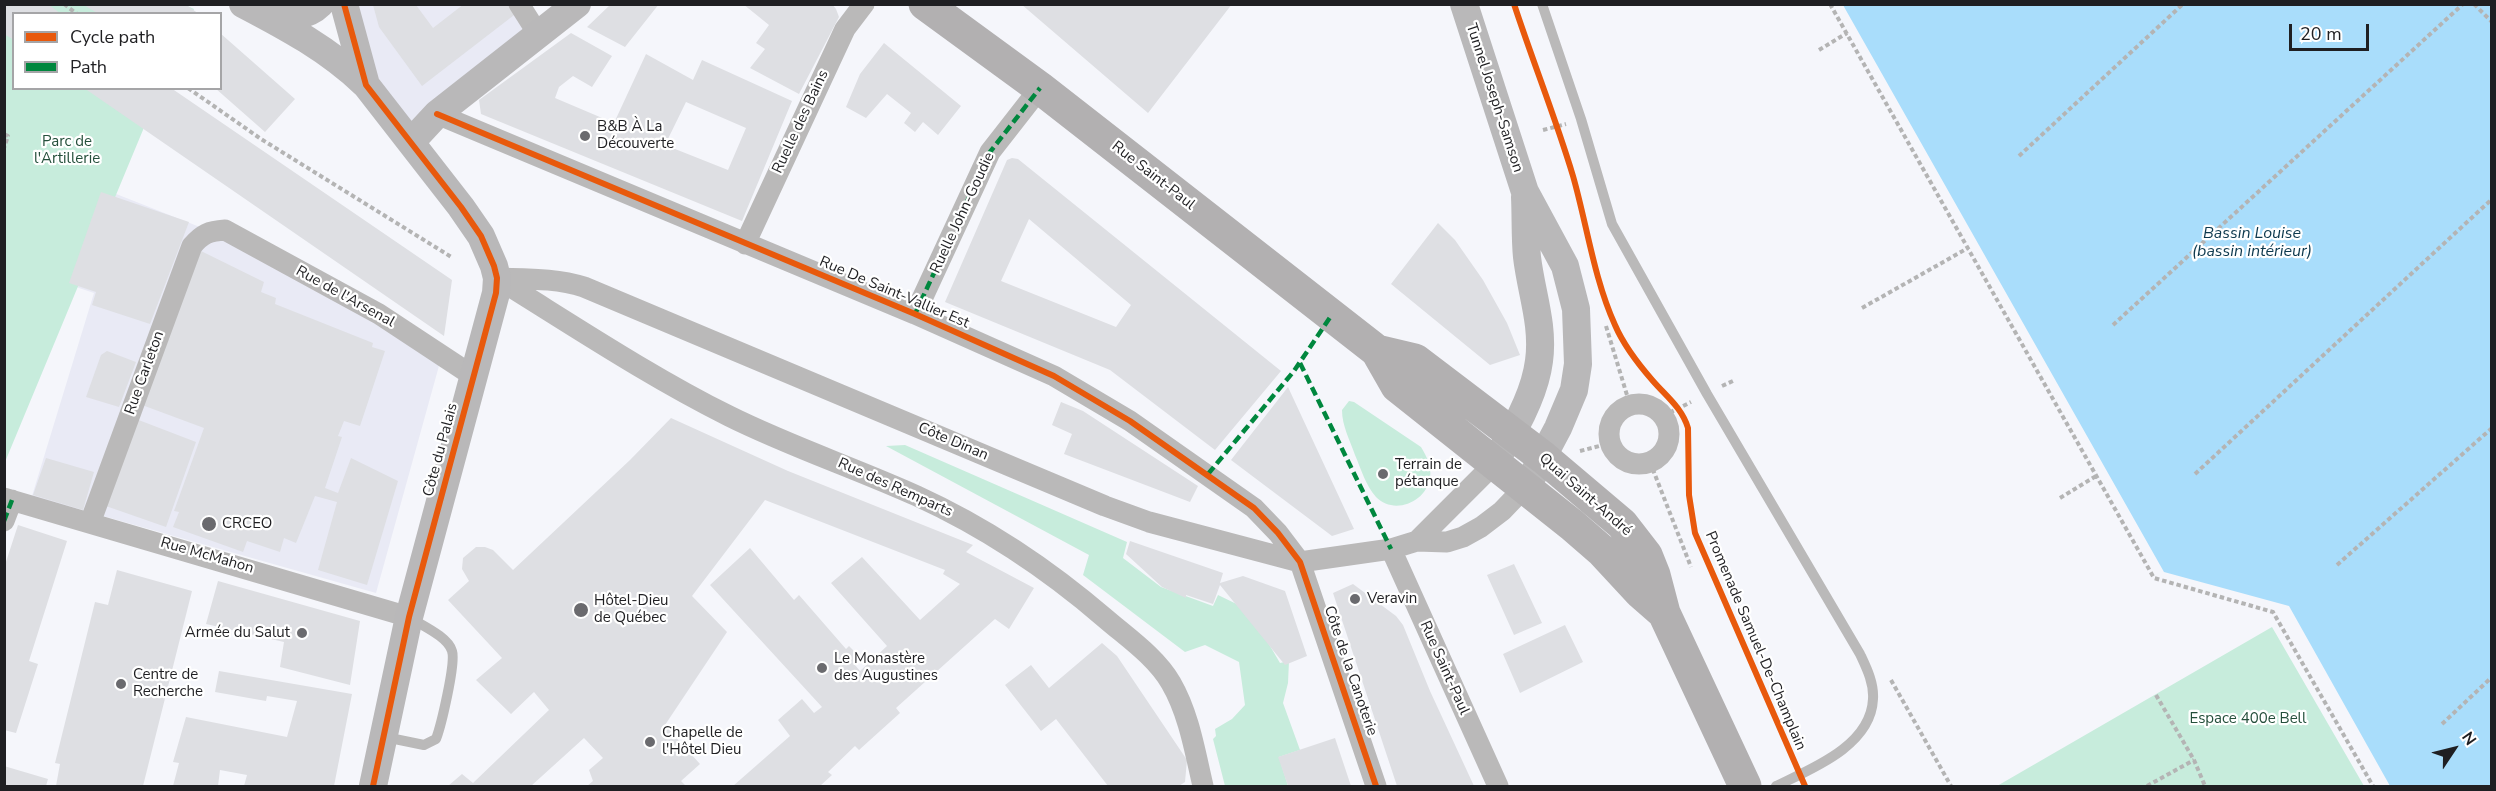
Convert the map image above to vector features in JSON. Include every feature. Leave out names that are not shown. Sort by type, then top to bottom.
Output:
[{"type":"main road","name":"Rue Saint-Paul","points":[[925,4],[1040,88],[1377,351],[1397,386],[1509,476]]},
{"type":"main road","name":"Rue Saint-Paul","points":[[1377,351],[1415,360],[1528,446]]},
{"type":"main road","name":"Quai Saint-André","points":[[1528,446],[1622,524],[1636,540],[1654,575],[1664,613],[1745,786]]},
{"type":"main road","name":"Quai Saint-André","points":[[1509,476],[1602,551],[1640,592],[1664,613]]},
{"type":"street","points":[[254,10],[291,17],[311,12],[320,4]]},
{"type":"street","points":[[344,4],[366,85]]},
{"type":"street","points":[[519,4],[538,34]]},
{"type":"street","points":[[411,142],[437,114],[577,4]]},
{"type":"street","name":"Ruelle des Bains","points":[[745,244],[845,28],[864,4]]},
{"type":"street","name":"Tunnel Joseph-Samson","points":[[1464,4],[1525,192],[1565,266],[1571,283],[1578,336],[1578,364],[1574,390],[1528,446],[1509,476]]},
{"type":"street","points":[[254,10],[330,54],[366,85],[481,236],[497,278]]},
{"type":"street","name":"Ruelle John-Goudie","points":[[915,314],[990,152],[1040,88]]},
{"type":"street","name":"Rue De Saint-Vallier Est","points":[[437,114],[915,314],[1054,376],[1114,411],[1254,508],[1278,532],[1300,562]]},
{"type":"street","name":"Tunnel Joseph-Samson","points":[[1509,476],[1528,446],[1534,381],[1539,362],[1539,321],[1527,256],[1525,192]]},
{"type":"street","name":"Rue de l'Arsenal","points":[[210,231],[225,230],[379,314],[474,376]]},
{"type":"street","name":"Rue Carleton","points":[[90,523],[192,246],[201,236],[210,231]]},
{"type":"street","name":"Côte du Palais","points":[[373,786],[409,617],[496,293],[497,278]]},
{"type":"street","name":"Côte Dinan","points":[[497,278],[548,279],[584,286],[1105,506],[1158,525],[1300,562],[1391,549],[1417,542],[1447,542],[1463,537],[1502,511],[1509,476]]},
{"type":"street","name":"Rue des Remparts","points":[[497,278],[730,417],[917,496],[994,535],[1039,565],[1066,585],[1146,654],[1170,681],[1182,704],[1203,786]]},
{"type":"street","points":[[1630,405],[1647,405],[1656,409],[1668,425],[1667,444],[1662,453],[1650,462],[1636,464],[1626,462],[1618,456],[1611,443],[1609,429],[1612,419],[1630,405]]},
{"type":"street","points":[[1417,542],[1509,476]]},
{"type":"street","points":[[4,521],[8,499]]},
{"type":"street","name":"Rue McMahon","points":[[8,499],[409,617]]},
{"type":"street","name":"Rue Saint-Paul","points":[[1391,549],[1498,786]]},
{"type":"street","name":"Côte de la Canoterie","points":[[1300,562],[1376,786]]},
{"type":"lane","points":[[1542,4],[1581,119],[1612,224],[1707,394],[1860,654],[1871,679],[1873,700],[1867,722],[1853,741],[1811,769],[1776,786]]},
{"type":"lane","points":[[383,737],[424,745],[436,739],[440,728],[452,651],[445,641],[409,617]]},
{"type":"path","points":[[1830,4],[2154,578],[2273,612],[2373,786]]},
{"type":"path","points":[[2019,156],[2183,4]]},
{"type":"path","points":[[2112,325],[2463,4]]},
{"type":"path","points":[[2474,4],[2492,22]]},
{"type":"path","points":[[1819,50],[1847,33]]},
{"type":"path","points":[[191,90],[261,138],[453,258]]},
{"type":"path","points":[[1552,116],[1559,136]]},
{"type":"path","points":[[4,134],[8,136],[4,148]]},
{"type":"path","points":[[2195,474],[2492,199]]},
{"type":"path","points":[[1862,308],[1968,248]]},
{"type":"path","points":[[1602,315],[1630,405]]},
{"type":"path","points":[[1674,403],[1682,413]]},
{"type":"path","points":[[2337,565],[2492,428]]},
{"type":"path","points":[[1650,462],[1691,567]]},
{"type":"path","points":[[2060,498],[2097,476]]},
{"type":"path","points":[[1889,676],[1951,786]]},
{"type":"path","points":[[2442,724],[2492,677]]},
{"type":"path","points":[[2156,695],[2194,760],[2205,786]]},
{"type":"path","points":[[2147,786],[2194,760]]},
{"type":"shaded area","points":[[344,5],[519,5],[538,34],[420,133],[366,85]]},
{"type":"shaded area","points":[[101,188],[210,231],[442,355],[376,593],[32,496],[94,293],[67,284]]},
{"type":"green space","name":"Parc de l'Artillerie","points":[[5,5],[185,5],[194,9],[192,12],[12,12],[12,90],[160,90],[5,462]]},
{"type":"green space","points":[[1349,401],[1354,402],[1421,447],[1428,462],[1430,478],[1427,487],[1416,500],[1408,504],[1391,505],[1372,493],[1343,422],[1342,410]]},
{"type":"green space","points":[[905,445],[1127,542],[1123,558],[1161,587],[1213,606],[1218,595],[1249,610],[1280,663],[1289,661],[1288,683],[1283,703],[1300,750],[1279,757],[1288,786],[1225,786],[1213,739],[1216,736],[1215,729],[1232,719],[1245,705],[1239,662],[1205,645],[1185,652],[1083,575],[1089,555],[886,446]]},
{"type":"green space","name":"Espace 400e Bell","points":[[2272,627],[2364,786],[1997,786]]},
{"type":"water","name":"Bassin Louise (bassin intérieur)","points":[[1843,5],[2491,5],[2491,786],[2390,786],[2289,606],[2164,572]]},
{"type":"building","points":[[4,4],[48,4],[58,12],[12,12],[12,39],[4,34]]},
{"type":"building","points":[[82,4],[185,4],[196,12],[96,12]]},
{"type":"building","points":[[464,4],[513,4],[518,12],[422,86],[379,27],[373,5],[416,5],[433,28]]},
{"type":"building","points":[[611,4],[659,4],[625,47],[587,27]]},
{"type":"building","points":[[743,4],[832,4],[836,9],[839,17],[799,94],[750,68],[765,49],[756,43],[769,25]]},
{"type":"building","points":[[1021,4],[1232,4],[1148,113]]},
{"type":"building","points":[[571,33],[612,56],[592,87],[573,76],[559,87],[555,98],[614,123],[646,54],[693,80],[702,60],[792,101],[742,221],[481,114],[479,100]],"holes":[[[686,102],[746,128],[728,170],[665,145]]]},
{"type":"building","points":[[222,35],[295,99],[265,132],[217,90],[222,90]]},
{"type":"building","points":[[884,43],[961,106],[938,135],[923,122],[915,132],[904,123],[911,113],[887,94],[866,118],[846,107],[860,74]]},
{"type":"building","points":[[87,90],[174,90],[452,280],[444,336]]},
{"type":"building","points":[[1018,159],[1281,371],[1215,450],[1110,370],[945,302],[1007,160]],"holes":[[[1029,219],[1131,305],[1116,327],[1001,281]]]},
{"type":"building","points":[[101,192],[189,222],[150,324],[92,305],[96,292],[69,283]]},
{"type":"building","points":[[1438,223],[1455,240],[1483,280],[1507,323],[1520,355],[1490,365],[1391,284]]},
{"type":"building","name":"CRCEO","points":[[201,251],[264,282],[261,292],[276,298],[275,304],[373,343],[372,347],[385,351],[360,426],[344,421],[338,436],[342,437],[325,488],[338,493],[351,458],[398,481],[367,585],[318,570],[337,502],[315,496],[296,543],[284,538],[280,552],[247,541],[243,552],[173,527],[179,512],[174,511],[204,428],[142,405]]},
{"type":"building","points":[[107,351],[136,362],[119,407],[86,397],[101,355]]},
{"type":"building","points":[[1288,387],[1354,529],[1332,536],[1231,460]]},
{"type":"building","points":[[1061,402],[1083,411],[1198,486],[1190,502],[1064,454],[1072,434],[1052,425]]},
{"type":"building","name":"Hôtel-Dieu de Québec","points":[[671,418],[788,471],[973,545],[966,552],[1034,588],[1009,629],[995,619],[896,708],[900,713],[859,750],[855,746],[828,772],[832,775],[820,786],[733,786],[790,736],[778,720],[802,699],[814,713],[822,707],[710,585],[750,548],[794,600],[799,595],[846,649],[849,646],[862,659],[855,665],[860,671],[887,646],[831,583],[862,557],[920,620],[960,584],[943,574],[945,570],[765,500],[692,596],[727,632],[665,725],[700,764],[681,781],[686,786],[587,786],[593,781],[589,770],[603,758],[584,738],[531,786],[448,786],[462,774],[473,783],[549,710],[534,692],[511,714],[476,680],[502,658],[448,600],[469,581],[462,569],[463,558],[476,547],[485,547],[493,550],[513,570],[630,460]]},
{"type":"building","points":[[136,419],[196,442],[166,527],[103,505]]},
{"type":"building","points":[[46,458],[94,472],[83,510],[33,495]]},
{"type":"building","points":[[18,525],[67,541],[29,661],[38,664],[16,733],[4,730],[4,568]]},
{"type":"building","points":[[1130,541],[1223,573],[1220,583],[1243,576],[1285,591],[1307,656],[1285,665],[1220,585],[1213,604],[1186,595],[1186,598],[1162,587],[1126,554]]},
{"type":"building","points":[[1514,564],[1542,623],[1514,635],[1487,575]]},
{"type":"building","name":"Centre de Recherche","points":[[117,570],[192,591],[143,786],[56,786],[60,764],[55,763],[95,602],[108,605]]},
{"type":"building","name":"Armée du Salut","points":[[218,581],[360,621],[350,685],[280,667],[284,642],[206,624]]},
{"type":"building","points":[[1353,584],[1396,616],[1403,625],[1430,691],[1474,786],[1397,786],[1333,593]]},
{"type":"building","points":[[1565,625],[1583,662],[1520,693],[1503,654]]},
{"type":"building","points":[[1102,643],[1117,656],[1187,760],[1185,782],[1179,786],[1108,786],[1056,719],[1041,731],[1005,685],[1031,665],[1049,688]]},
{"type":"building","points":[[219,671],[352,694],[334,786],[244,786],[247,775],[220,770],[218,786],[173,786],[179,763],[173,762],[186,717],[287,737],[297,701],[267,696],[266,701],[215,692]]},
{"type":"building","points":[[1335,738],[1351,786],[1288,786],[1278,757]]},
{"type":"building","points":[[4,766],[48,779],[46,786],[4,786]]},
{"type":"marked path","points":[[915,314],[990,152],[1040,88]]},
{"type":"marked path","points":[[1208,474],[1294,371],[1331,316]]},
{"type":"marked path","points":[[1300,363],[1391,549]]},
{"type":"marked path","points":[[4,521],[12,500]]},
{"type":"cycle path","points":[[344,4],[366,85],[481,236],[497,278],[496,293],[409,617],[373,786]]},
{"type":"cycle path","name":"Promenade Samuel-De-Champlain","points":[[1514,4],[1573,176],[1596,271],[1608,307],[1632,355],[1674,403],[1688,428],[1689,495],[1695,533],[1805,786]]},
{"type":"cycle path","points":[[437,114],[915,314],[1054,376],[1130,421],[1254,508],[1278,533],[1300,562],[1376,786]]},
{"type":"place","name":"B&B À La Découverte","points":[[585,136]]},
{"type":"place","name":"Terrain de pétanque","points":[[1383,474]]},
{"type":"place","name":"CRCEO","points":[[209,524]]},
{"type":"place","name":"Veravin","points":[[1355,599]]},
{"type":"place","name":"Hôtel-Dieu de Québec","points":[[581,610]]},
{"type":"place","name":"Armée du Salut","points":[[302,633]]},
{"type":"place","name":"Le Monastère des Augustines","points":[[822,668]]},
{"type":"place","name":"Centre de Recherche","points":[[121,684]]},
{"type":"place","name":"Chapelle de l'Hôtel Dieu","points":[[650,742]]}]
